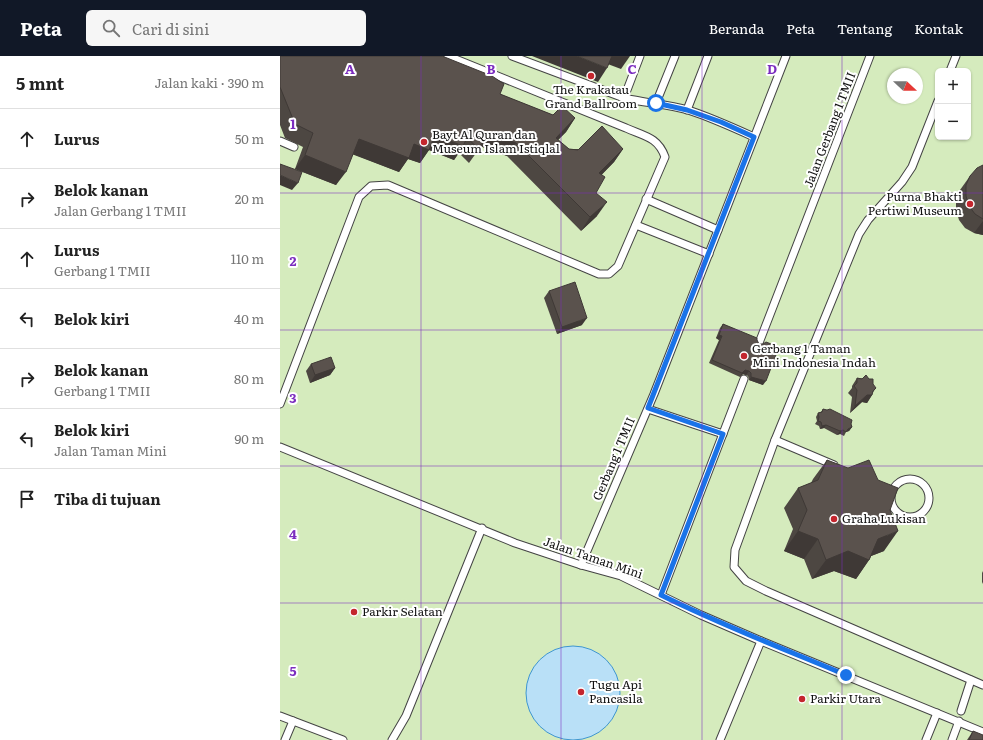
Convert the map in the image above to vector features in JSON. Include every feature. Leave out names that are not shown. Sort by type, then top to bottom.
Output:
[{"type":"lane","points":[[280,404],[359,197],[370,186],[388,185],[599,274],[610,274],[618,266],[665,157],[662,148],[654,140],[448,56]]},
{"type":"lane","points":[[512,56],[624,98],[687,110],[721,122],[754,137],[786,56]]},
{"type":"lane","points":[[624,98],[640,56]]},
{"type":"lane","points":[[656,103],[675,56]]},
{"type":"lane","points":[[687,110],[708,56]]},
{"type":"lane","name":"Jalan Gerbang 1 TMII","points":[[759,343],[870,56]]},
{"type":"lane","points":[[951,68],[956,56]]},
{"type":"lane","points":[[937,104],[912,167],[902,182],[868,220],[859,234],[775,440],[734,550],[734,567],[746,581],[766,591],[983,685]]},
{"type":"lane","name":"Gerbang 1 TMII","points":[[581,565],[648,408],[754,137]]},
{"type":"lane","points":[[280,141],[294,147]]},
{"type":"lane","points":[[646,199],[718,230]]},
{"type":"lane","points":[[636,225],[708,254]]},
{"type":"lane","points":[[661,595],[744,379]]},
{"type":"lane","points":[[648,408],[723,434]]},
{"type":"lane","points":[[775,440],[842,468]]},
{"type":"lane","name":"Jalan Taman Mini","points":[[280,447],[482,528],[515,543],[581,565],[621,576],[701,615],[761,641],[983,732]]},
{"type":"lane","points":[[903,480],[916,480],[921,482],[929,493],[929,500],[924,512],[912,517],[899,514],[892,503],[893,490],[903,480]]},
{"type":"lane","points":[[886,487],[893,490]]},
{"type":"lane","points":[[392,740],[406,716],[482,528]]},
{"type":"lane","points":[[720,740],[761,641]]},
{"type":"lane","points":[[961,711],[971,680]]},
{"type":"lane","points":[[926,740],[937,713]]},
{"type":"lane","points":[[280,716],[331,738],[343,740]]},
{"type":"lane","points":[[285,740],[294,721]]},
{"type":"lane","points":[[952,740],[959,722]]},
{"type":"green space","points":[[280,56],[983,56],[983,740],[280,740]]},
{"type":"water","points":[[573,646],[591,649],[606,660],[617,675],[620,693],[617,711],[606,726],[591,737],[573,740],[555,737],[540,726],[529,711],[526,693],[529,675],[540,660],[555,649]]},
{"type":"building","name":"Bayt Al Quran dan Museum Islam Istiqlal","points":[[280,56],[442,56],[492,76],[504,84],[500,94],[553,115],[562,106],[575,118],[556,138],[569,149],[578,150],[602,126],[623,149],[599,173],[605,177],[596,193],[607,202],[590,217],[516,143],[486,131],[479,149],[467,138],[463,146],[435,135],[429,150],[414,144],[409,158],[359,139],[346,172],[305,155],[313,133],[295,124],[280,87]]},
{"type":"building","points":[[577,56],[612,56],[607,68]]},
{"type":"building","points":[[280,164],[302,172],[298,183],[280,175]]},
{"type":"building","points":[[983,165],[983,219],[975,214],[969,206],[966,196],[966,185],[970,176],[977,168]]},
{"type":"building","points":[[575,282],[587,318],[562,327],[549,291]]},
{"type":"building","name":"Gerbang 1 Taman Mini Indonesia Indah","points":[[723,324],[757,338],[759,344],[766,342],[779,347],[766,381],[751,377],[751,373],[749,371],[745,370],[742,373],[712,360],[722,336],[719,335]]},
{"type":"building","points":[[331,357],[335,368],[315,375],[311,364]]},
{"type":"building","points":[[866,375],[869,379],[873,379],[873,384],[876,388],[872,395],[867,395],[855,406],[857,390],[854,386],[857,383],[857,378],[862,379]]},
{"type":"building","points":[[823,409],[830,409],[852,420],[852,427],[846,432],[826,425],[822,426],[821,422],[818,421],[818,413],[822,412]]},
{"type":"building","name":"Graha Lukisan","points":[[827,460],[848,468],[869,460],[878,480],[898,488],[890,510],[898,531],[878,539],[869,560],[848,551],[826,560],[818,539],[798,531],[807,510],[798,488],[818,480]]},
{"type":"building","points":[[973,731],[983,735],[983,740],[969,740]]},
{"type":"place","name":"The Krakatau Grand Ballroom","points":[[591,76]]},
{"type":"place","name":"Bayt Al Quran dan Museum Islam Istiqlal","points":[[424,142]]},
{"type":"place","name":"Purna Bhakti Pertiwi Museum","points":[[970,204]]},
{"type":"place","name":"Gerbang 1 Taman Mini Indonesia Indah","points":[[744,356]]},
{"type":"place","name":"Graha Lukisan","points":[[834,519]]},
{"type":"place","name":"Parkir Selatan","points":[[354,612]]},
{"type":"place","name":"Tugu Api Pancasila","points":[[581,692]]},
{"type":"place","name":"Parkir Utara","points":[[802,699]]},
{"type":"route","points":[[656,103],[687,110],[721,122],[754,137],[648,408],[723,434],[661,595],[701,615],[761,641],[846,675]]}]
